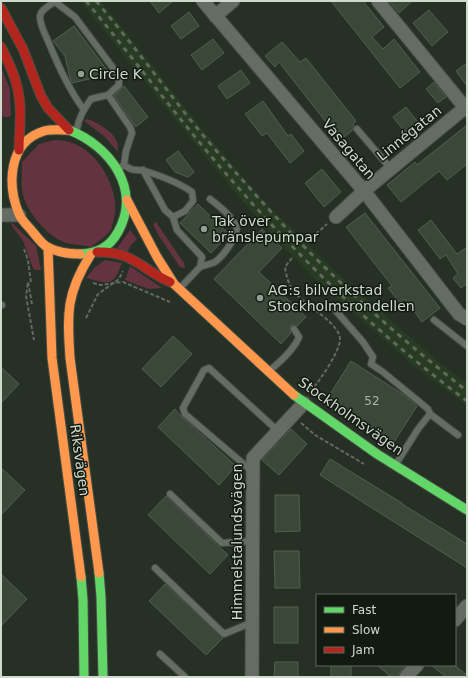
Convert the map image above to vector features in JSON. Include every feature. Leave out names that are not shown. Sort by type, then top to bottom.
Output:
[{"type":"main road","points":[[1,8],[23,49],[41,96],[48,108],[72,131],[82,135],[98,146],[121,167],[127,200],[125,217],[120,230],[111,243],[94,253],[74,255],[48,247],[38,239],[19,215],[13,194],[11,175],[14,161],[19,150],[26,142],[43,132],[72,131]]},
{"type":"main road","points":[[1,47],[17,84],[20,103],[19,150]]},
{"type":"main road","name":"Stockholmsvägen","points":[[127,200],[157,257],[177,286],[268,372],[304,403],[395,465],[467,510]]},
{"type":"main road","name":"Riksvägen","points":[[48,247],[52,358],[78,555],[82,600],[84,677]]},
{"type":"main road","name":"Stockholmsvägen","points":[[94,253],[107,252],[130,258],[177,286]]},
{"type":"main road","name":"Riksvägen","points":[[94,253],[82,267],[71,290],[68,326],[70,358],[97,555],[101,597],[103,677]]},
{"type":"street","name":"Vasagatan","points":[[203,1],[364,191],[441,291],[460,314],[467,319]]},
{"type":"street","points":[[215,16],[233,1]]},
{"type":"street","points":[[378,1],[466,108]]},
{"type":"street","name":"Linnégatan","points":[[336,217],[364,191],[466,108]]},
{"type":"street","points":[[1,190],[11,175]]},
{"type":"street","points":[[1,215],[19,215]]},
{"type":"street","name":"Himmelstalundsvägen","points":[[252,677],[253,458],[304,403]]},
{"type":"street","points":[[456,619],[467,606]]},
{"type":"street","points":[[406,677],[416,666]]},
{"type":"lane","points":[[72,131],[91,99],[108,95],[119,85],[119,76],[75,17],[54,1],[43,10],[40,16],[42,27],[59,69],[70,90],[84,110]]},
{"type":"lane","points":[[108,95],[130,127],[132,133],[121,167],[132,170],[143,170],[182,184],[192,192],[193,201],[185,211],[173,217]]},
{"type":"lane","points":[[357,129],[391,169]]},
{"type":"lane","points":[[143,170],[165,210],[173,217],[177,230],[202,257],[200,267]]},
{"type":"lane","points":[[177,286],[200,267],[215,262],[234,240],[237,230],[236,225],[223,210],[210,199]]},
{"type":"lane","points":[[336,311],[363,342],[373,357],[371,364],[428,409],[430,414],[458,435]]},
{"type":"lane","points":[[434,320],[467,346]]},
{"type":"lane","points":[[268,372],[297,342],[299,337],[294,329]]},
{"type":"lane","points":[[253,473],[185,414],[183,408],[204,370],[209,368],[278,431]]},
{"type":"lane","points":[[395,465],[418,429],[430,414]]},
{"type":"lane","points":[[170,494],[222,543],[253,541]]},
{"type":"lane","points":[[155,568],[224,634],[253,622]]},
{"type":"lane","points":[[160,654],[185,677]]},
{"type":"path","points":[[307,242],[336,217]]},
{"type":"path","points":[[23,246],[28,260],[35,307]]},
{"type":"shaded area","points":[[80,1],[100,1],[203,130],[261,198],[336,272],[441,364],[467,383],[467,406],[414,366],[315,279],[280,243],[208,160]]},
{"type":"shaded area","points":[[1,67],[10,89],[11,115],[9,117],[3,117],[1,108]]},
{"type":"shaded area","points":[[87,119],[100,125],[113,135],[117,142],[118,152],[104,136],[84,121]]},
{"type":"shaded area","points":[[54,140],[71,143],[81,147],[89,153],[103,170],[113,190],[115,212],[111,229],[91,247],[66,243],[51,235],[32,214],[24,197],[22,190],[22,162],[39,144]]},
{"type":"shaded area","points":[[11,222],[36,246],[41,270],[35,270],[33,268],[23,241],[12,226]]},
{"type":"shaded area","points":[[156,222],[184,263],[185,268],[180,267],[159,236],[153,224]]},
{"type":"shaded area","points":[[130,230],[137,239],[131,245],[127,253],[117,248]]},
{"type":"shaded area","points":[[105,260],[122,263],[113,280],[110,282],[100,282],[86,278],[95,267]]},
{"type":"shaded area","points":[[130,266],[162,288],[148,289],[125,280]]},
{"type":"building","points":[[150,1],[173,1],[159,13]]},
{"type":"building","points":[[331,1],[363,1],[384,27],[372,37],[383,49],[394,39],[420,72],[400,88]]},
{"type":"building","points":[[389,1],[412,1],[399,13]]},
{"type":"building","points":[[429,10],[448,32],[432,46],[413,23]]},
{"type":"building","points":[[189,12],[199,26],[181,39],[171,26]]},
{"type":"building","points":[[74,26],[107,70],[102,74],[102,76],[72,83],[65,56],[53,41]]},
{"type":"building","points":[[213,39],[224,53],[202,70],[191,55]]},
{"type":"building","points":[[282,42],[300,62],[306,58],[356,121],[353,124],[353,130],[340,140],[279,62],[275,67],[265,56]]},
{"type":"building","points":[[467,63],[467,86],[456,71]]},
{"type":"building","points":[[241,70],[250,83],[227,99],[218,86]]},
{"type":"building","points":[[434,82],[446,97],[438,103],[426,89]]},
{"type":"building","points":[[124,86],[148,117],[136,127],[114,96]]},
{"type":"building","points":[[263,101],[288,136],[291,134],[304,151],[290,163],[267,133],[262,136],[245,114]]},
{"type":"building","points":[[406,107],[421,126],[408,136],[393,117]]},
{"type":"building","points":[[467,125],[467,164],[447,180],[439,171],[401,202],[387,185],[415,162],[417,165]]},
{"type":"building","points":[[178,151],[194,172],[188,177],[175,172],[166,160]]},
{"type":"building","points":[[322,169],[341,192],[324,207],[305,183]]},
{"type":"building","name":"Tak över bränslepumpar","points":[[198,204],[229,234],[211,253],[180,223]]},
{"type":"building","points":[[365,213],[440,308],[422,322],[405,299],[400,303],[388,288],[392,286],[346,227]]},
{"type":"building","points":[[431,220],[457,254],[467,247],[467,286],[466,284],[461,288],[453,278],[458,274],[446,255],[440,259],[418,230]]},
{"type":"building","name":"AG:s bilverkstad Stockholmsrondellen","points":[[262,229],[282,248],[259,272],[306,317],[297,326],[291,325],[291,333],[281,344],[214,279]]},
{"type":"building","points":[[173,336],[192,354],[161,387],[142,369]]},
{"type":"building","points":[[351,361],[404,395],[417,406],[394,442],[327,399]]},
{"type":"building","points":[[1,367],[19,384],[1,403]]},
{"type":"building","points":[[175,409],[236,466],[219,485],[158,427]]},
{"type":"building","points":[[291,429],[307,444],[279,475],[262,460]]},
{"type":"building","points":[[330,459],[467,544],[467,568],[320,475]]},
{"type":"building","points":[[1,468],[25,490],[1,515]]},
{"type":"building","points":[[275,495],[299,495],[300,531],[275,532]]},
{"type":"building","points":[[166,496],[228,555],[210,574],[148,515]]},
{"type":"building","points":[[274,551],[299,551],[300,588],[275,588]]},
{"type":"building","points":[[1,574],[27,599],[1,626]]},
{"type":"building","points":[[165,584],[223,638],[206,655],[149,601]]},
{"type":"building","points":[[274,607],[298,607],[298,643],[274,643]]},
{"type":"building","points":[[275,662],[298,662],[298,677],[274,677]]},
{"type":"building","points":[[331,666],[351,666],[351,677],[331,677]]},
{"type":"building","points":[[378,666],[405,666],[396,677],[391,677]]},
{"type":"building","points":[[432,666],[455,666],[467,675],[467,677],[446,677]]},
{"type":"railway","points":[[86,1],[203,146],[268,221],[349,303],[437,378],[467,401]]},
{"type":"railway","points":[[96,1],[205,138],[273,214],[325,268],[380,319],[467,391]]},
{"type":"traffic: fast","points":[[69,130],[84,137],[109,158],[118,171],[124,185],[126,200],[124,216],[118,232],[111,242],[107,246],[97,251],[80,254]]},
{"type":"traffic: fast","points":[[294,395],[377,454],[467,510]]},
{"type":"traffic: fast","points":[[99,573],[103,677]]},
{"type":"traffic: fast","points":[[81,577],[83,600],[84,677]]},
{"type":"traffic: slow","points":[[69,130],[44,131],[32,137],[23,145],[17,154],[14,166],[12,178],[13,190],[15,203],[20,217],[43,244],[59,251],[80,254]]},
{"type":"traffic: slow","points":[[127,200],[157,257],[174,284],[294,395]]},
{"type":"traffic: slow","points":[[48,247],[52,358],[81,577]]},
{"type":"traffic: slow","points":[[91,254],[83,268],[73,292],[70,304],[68,329],[70,358],[99,573]]},
{"type":"traffic: jam","points":[[1,8],[23,49],[41,96],[48,108],[69,130]]},
{"type":"traffic: jam","points":[[1,47],[12,71],[18,90],[20,103],[19,150]]},
{"type":"traffic: jam","points":[[97,252],[120,254],[170,282]]},
{"type":"place","name":"Circle K","points":[[81,74]]},
{"type":"place","name":"Tak över bränslepumpar","points":[[204,229]]},
{"type":"place","name":"AG:s bilverkstad Stockholmsrondellen","points":[[260,298]]}]
